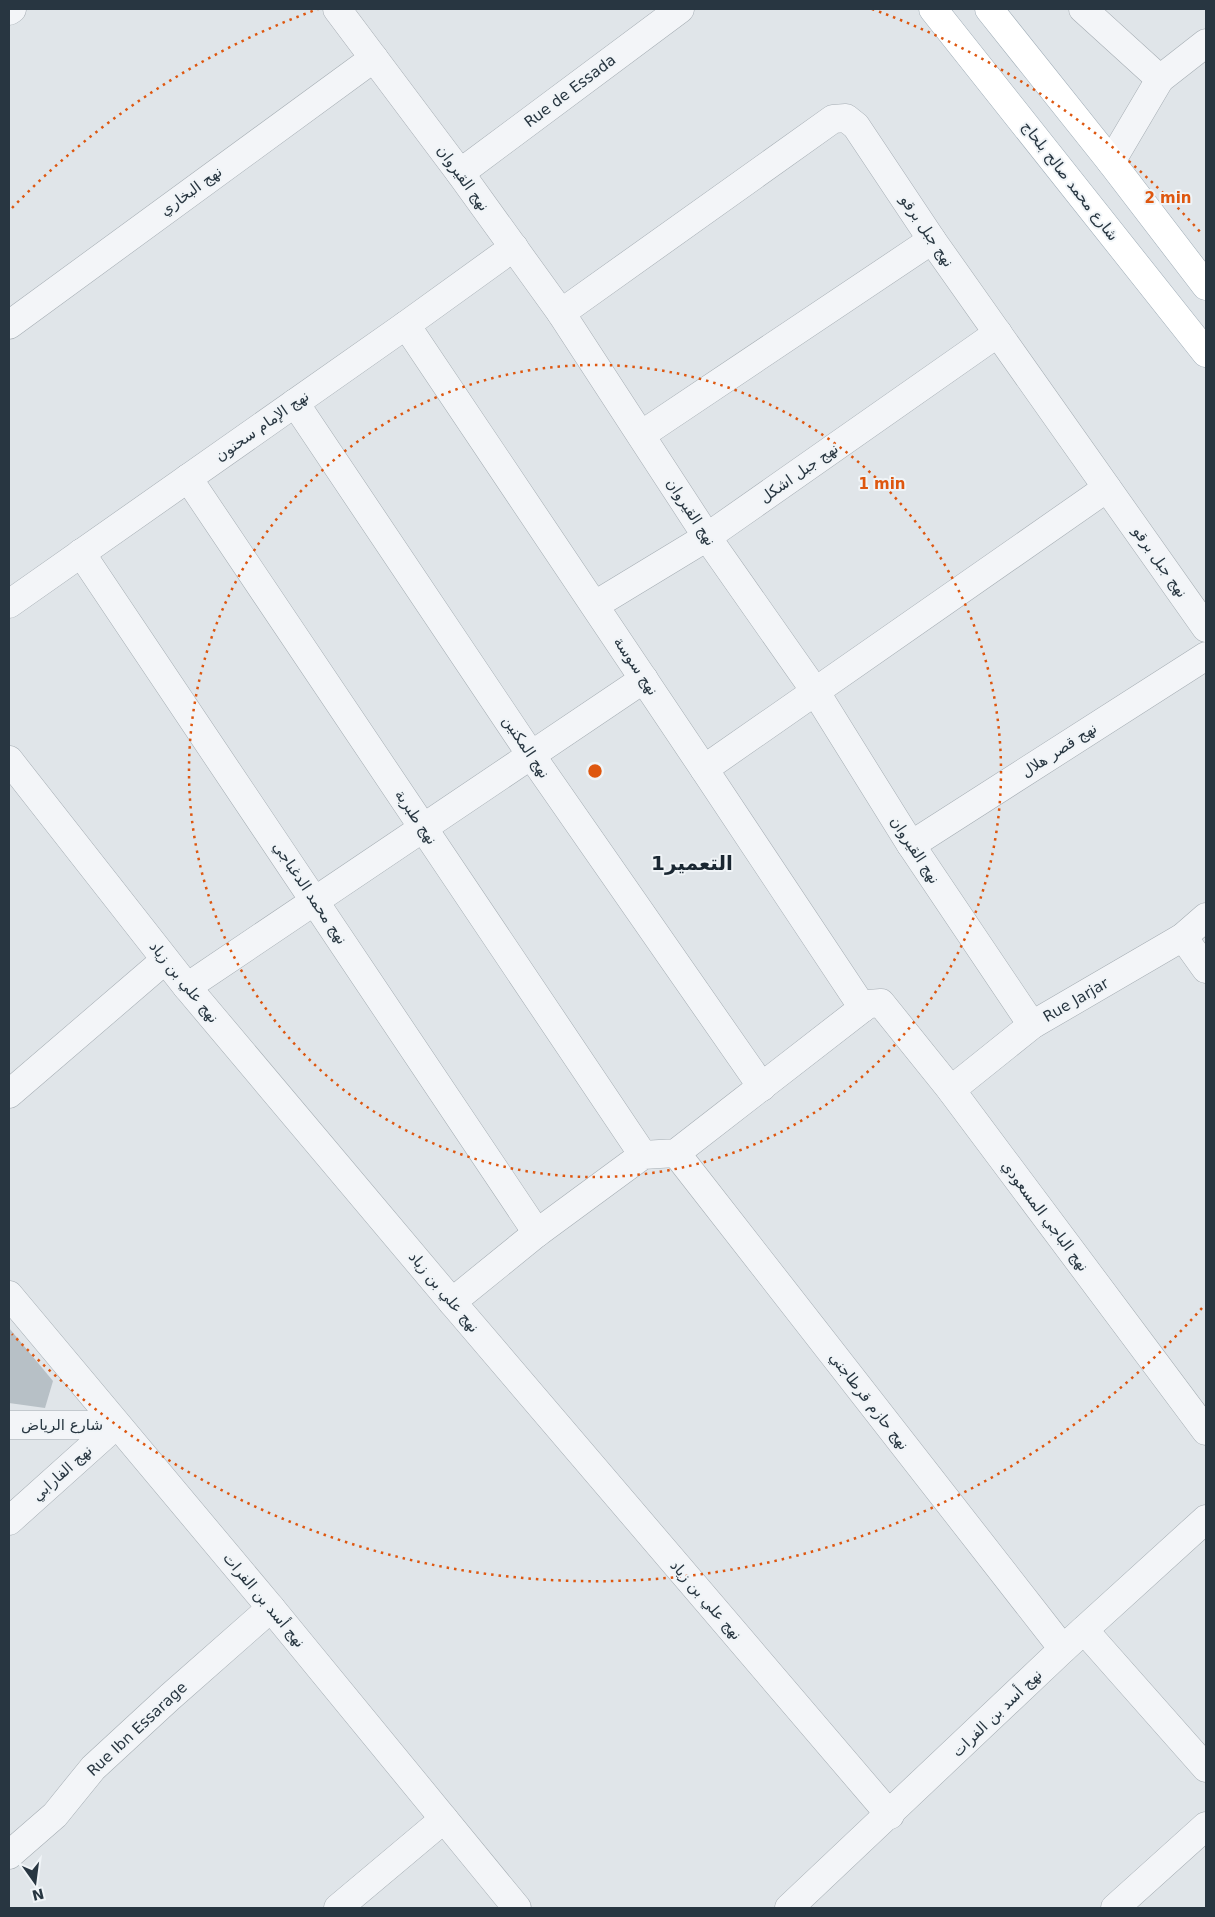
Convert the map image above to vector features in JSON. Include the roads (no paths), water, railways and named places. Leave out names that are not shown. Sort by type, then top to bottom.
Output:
[{"type":"main road","name":"شارع محمد صالح بلحاج","points":[[933,9],[1206,353]]},
{"type":"main road","points":[[989,9],[1111,162],[1206,286]]},
{"type":"street","name":"نهج القيروان","points":[[337,9],[460,173],[561,313],[707,537],[815,691],[911,844],[1032,1025]]},
{"type":"street","name":"Rue de Essada","points":[[460,173],[680,9]]},
{"type":"street","points":[[1083,9],[1160,79]]},
{"type":"street","points":[[1111,162],[1160,79],[1206,43]]},
{"type":"street","name":"نهج البخاري","points":[[9,325],[374,58]]},
{"type":"street","name":"نهج جبل برقو","points":[[561,313],[833,120],[846,118],[856,126],[932,240],[1206,628]]},
{"type":"street","points":[[641,435],[932,240]]},
{"type":"street","name":"نهج الإمام سحنون","points":[[9,604],[514,247]]},
{"type":"street","name":"نهج سوسة","points":[[406,325],[704,768],[872,1006]]},
{"type":"street","name":"نهج جبل اشكل","points":[[595,605],[707,537],[998,333]]},
{"type":"street","name":"نهج المكنين","points":[[295,403],[532,755],[762,1087]]},
{"type":"street","name":"نهج طبربة","points":[[188,478],[643,1155]]},
{"type":"street","points":[[704,768],[1107,488]]},
{"type":"street","name":"نهج محمد الدغباجي","points":[[81,553],[537,1233]]},
{"type":"street","name":"نهج قصر هلال","points":[[911,844],[1206,656]]},
{"type":"street","points":[[187,987],[644,679]]},
{"type":"street","name":"نهج علي بن زياد","points":[[9,760],[187,987],[452,1302],[890,1815]]},
{"type":"street","name":"Rue Jarjar","points":[[951,1090],[1032,1025],[1183,937],[1206,917]]},
{"type":"street","points":[[1183,937],[1206,969]]},
{"type":"street","points":[[9,1094],[166,960]]},
{"type":"street","points":[[452,1302],[537,1233],[643,1155],[676,1153],[872,1006]]},
{"type":"street","name":"نهج الباجي المسعودي","points":[[872,1006],[951,1090],[1206,1430]]},
{"type":"street","name":"نهج حازم قرطاجني","points":[[676,1153],[1063,1649]]},
{"type":"street","name":"نهج أسد بن الفرات","points":[[9,1295],[271,1608],[517,1908]]},
{"type":"street","name":"شارع الرياض","points":[[9,1425],[116,1425]]},
{"type":"street","name":"نهج الفارابي","points":[[9,1521],[116,1425]]},
{"type":"street","name":"نهج أسد بن الفرات","points":[[789,1908],[890,1815],[1063,1649],[1206,1519]]},
{"type":"street","name":"Rue Ibn Essarage","points":[[9,1855],[55,1815],[93,1768],[271,1608]]},
{"type":"street","points":[[1084,1630],[1206,1768]]},
{"type":"street","points":[[338,1908],[444,1819]]},
{"type":"street","points":[[1115,1908],[1206,1826]]},
{"type":"district","name":"التعمير1","points":[[692,863]]}]
